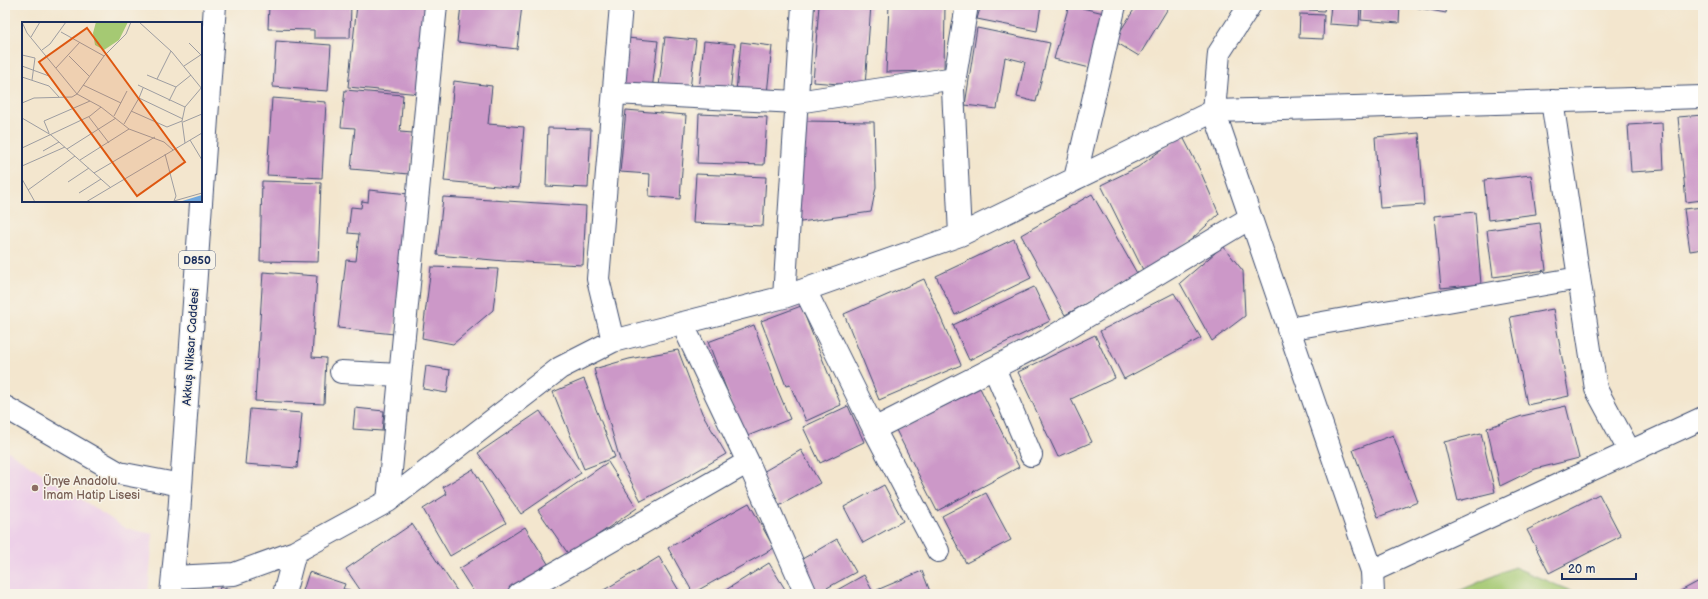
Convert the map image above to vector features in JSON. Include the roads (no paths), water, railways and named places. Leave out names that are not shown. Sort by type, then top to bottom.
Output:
[{"type":"street","name":"Akkuş Niksar Caddesi","points":[[202,188],[215,5]]},
{"type":"street","points":[[388,501],[436,5]]},
{"type":"street","points":[[613,341],[598,279],[621,5]]},
{"type":"street","points":[[784,297],[803,5]]},
{"type":"street","points":[[960,235],[953,89],[967,5]]},
{"type":"street","points":[[1075,179],[1115,5]]},
{"type":"street","points":[[1250,5],[1219,53],[1214,111],[1372,571],[1373,594]]},
{"type":"street","points":[[614,93],[797,102],[954,78]]},
{"type":"street","points":[[172,586],[234,574],[295,552],[388,501],[560,368],[613,341],[784,297],[960,235],[1214,111],[1703,97]]},
{"type":"street","points":[[1552,101],[1596,389],[1630,452]]},
{"type":"street","name":"Akkuş Niksar Caddesi","points":[[172,586],[181,484],[201,202]]},
{"type":"street","points":[[874,429],[1039,345],[1250,218]]},
{"type":"street","points":[[1288,329],[1579,278]]},
{"type":"street","points":[[805,290],[874,429],[938,551]]},
{"type":"street","points":[[682,323],[748,462],[806,594]]},
{"type":"street","points":[[994,368],[1031,455]]},
{"type":"street","points":[[341,372],[400,375]]},
{"type":"street","points":[[5,407],[119,473],[181,484]]},
{"type":"street","points":[[1372,571],[1703,418]]},
{"type":"street","points":[[519,594],[748,462]]},
{"type":"street","points":[[284,594],[295,552]]},
{"type":"place","name":"Ünye Anadolu İmam Hatip Lisesi","points":[[35,488]]}]
